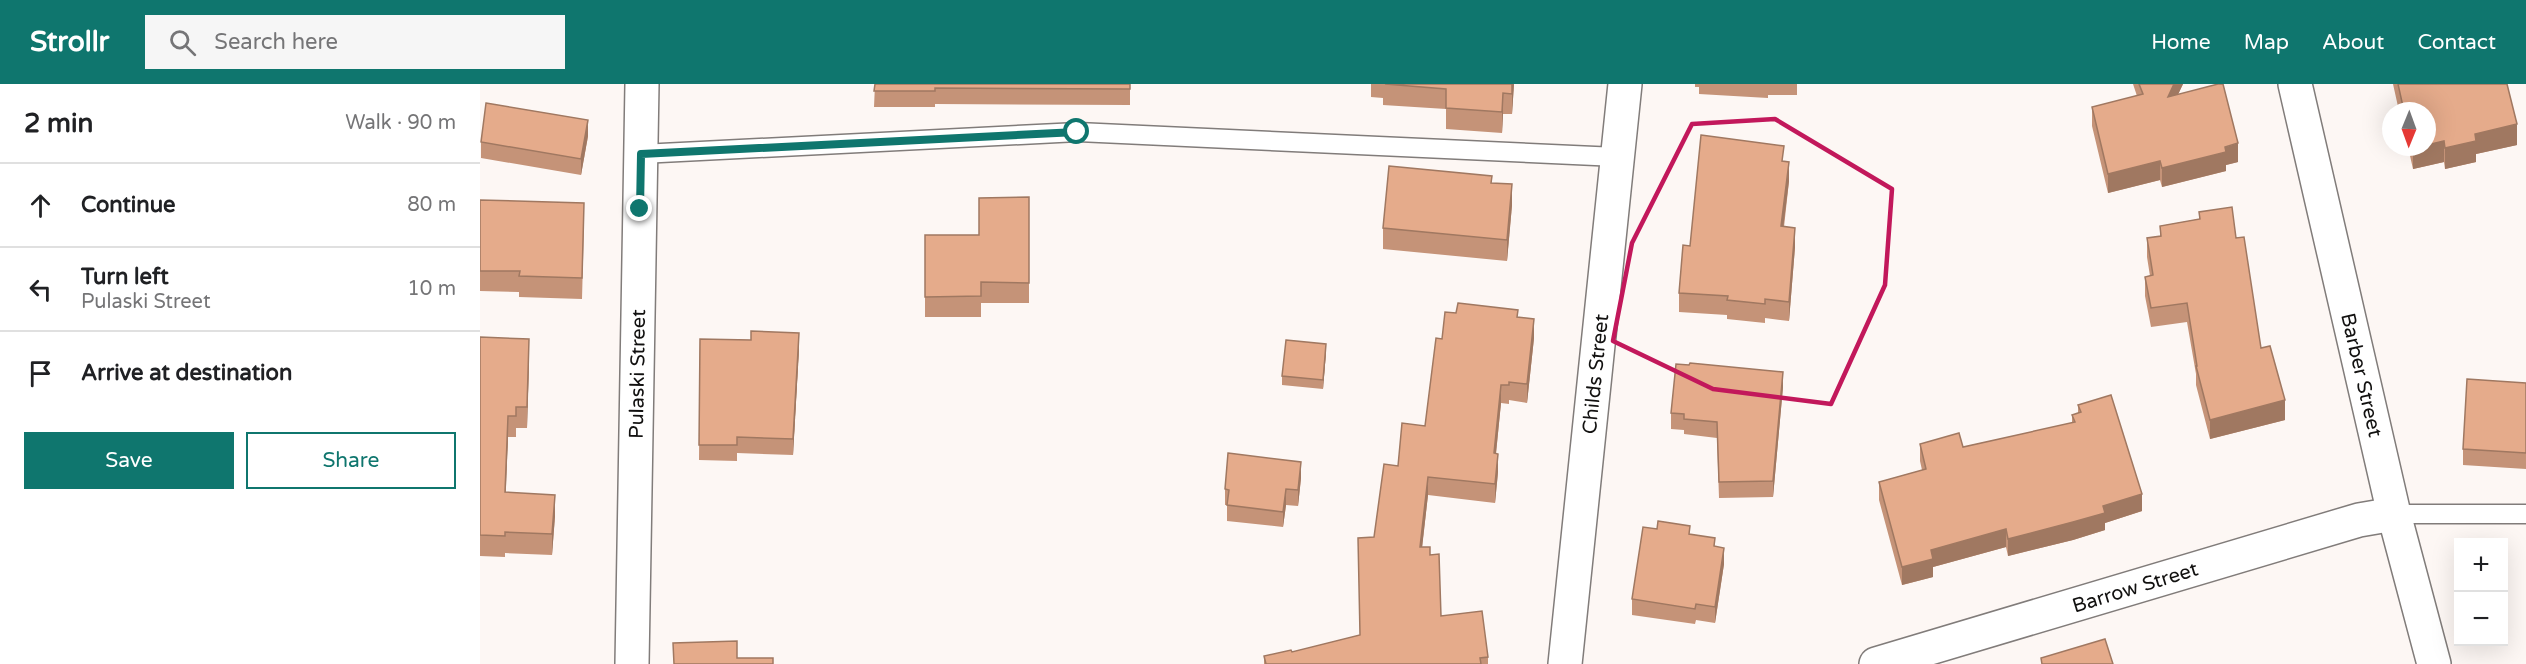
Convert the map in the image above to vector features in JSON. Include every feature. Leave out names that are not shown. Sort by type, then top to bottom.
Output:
[{"type":"street","name":"Pulaski Street","points":[[632,664],[642,84]]},
{"type":"street","name":"Childs Street","points":[[1565,664],[1625,84]]},
{"type":"street","name":"Barber Street","points":[[2295,84],[2394,514],[2434,664]]},
{"type":"street","name":"Barrow Street","points":[[1876,664],[2359,520],[2394,514]]},
{"type":"lane","points":[[641,154],[1077,132],[1617,158]]},
{"type":"lane","points":[[2394,514],[2526,514]]},
{"type":"highlighted area","points":[[1775,119],[1892,189],[1885,285],[1831,404],[1713,389],[1613,341],[1632,243],[1692,124]]},
{"type":"building","points":[[875,84],[1130,84],[1130,89],[935,88],[935,91],[874,91]]},
{"type":"building","points":[[1385,84],[1512,84],[1512,94],[1503,93],[1502,112],[1446,108],[1446,89]]},
{"type":"building","points":[[2139,84],[2174,84],[2168,97],[2223,84],[2238,143],[2225,147],[2226,152],[2162,168],[2160,161],[2108,174],[2092,107],[2143,94]]},
{"type":"building","points":[[2398,84],[2507,84],[2517,124],[2475,134],[2476,141],[2445,148],[2444,141],[2436,143],[2436,102],[2402,102]]},
{"type":"building","points":[[486,103],[588,120],[581,159],[481,142]]},
{"type":"building","points":[[1701,135],[1784,146],[1782,161],[1789,162],[1781,226],[1795,228],[1789,302],[1765,299],[1765,304],[1727,300],[1728,296],[1679,293],[1683,245],[1690,246]]},
{"type":"building","points":[[1389,166],[1492,176],[1491,183],[1512,184],[1507,240],[1383,228]]},
{"type":"building","points":[[1029,197],[1029,283],[981,282],[981,296],[925,297],[925,235],[979,235],[979,198]]},
{"type":"building","points":[[480,200],[584,203],[582,278],[519,276],[520,271],[480,271]]},
{"type":"building","points":[[2232,207],[2236,238],[2244,237],[2261,348],[2270,346],[2285,400],[2210,420],[2196,366],[2187,303],[2151,308],[2145,277],[2153,275],[2147,238],[2161,236],[2160,226],[2200,219],[2199,212]]},
{"type":"building","points":[[1458,303],[1518,310],[1517,317],[1534,319],[1527,384],[1509,382],[1509,385],[1501,385],[1494,453],[1498,454],[1495,484],[1428,477],[1420,547],[1430,547],[1430,555],[1439,554],[1441,616],[1482,611],[1488,657],[1480,658],[1481,664],[1266,664],[1264,656],[1291,650],[1292,652],[1360,635],[1358,538],[1374,537],[1384,464],[1398,466],[1402,423],[1425,426],[1436,338],[1442,339],[1445,312],[1456,313]]},
{"type":"building","points":[[751,331],[799,333],[793,439],[737,437],[737,445],[699,445],[700,339],[751,340]]},
{"type":"building","points":[[480,337],[529,339],[527,407],[516,407],[516,416],[508,416],[505,492],[555,495],[552,534],[505,532],[505,536],[480,535]]},
{"type":"building","points":[[1286,340],[1326,344],[1323,380],[1282,376]]},
{"type":"building","points":[[1690,363],[1783,372],[1773,481],[1719,482],[1717,422],[1684,419],[1684,414],[1671,413],[1676,364],[1689,365]]},
{"type":"building","points":[[2467,379],[2526,383],[2526,453],[2463,449]]},
{"type":"building","points":[[2111,395],[2142,494],[2103,506],[2105,513],[2073,522],[2008,539],[2006,529],[1931,550],[1933,559],[1902,567],[1879,482],[1926,469],[1920,444],[1959,433],[1963,447],[2075,422],[2072,415],[2081,412],[2078,405]]},
{"type":"building","points":[[1228,453],[1301,462],[1298,490],[1286,489],[1283,512],[1227,505],[1229,490],[1225,489]]},
{"type":"building","points":[[1658,521],[1690,526],[1689,534],[1715,538],[1714,546],[1724,548],[1715,607],[1696,604],[1695,609],[1632,599],[1643,527],[1657,529]]},
{"type":"building","points":[[2105,639],[2113,664],[2042,664],[2041,658]]},
{"type":"building","points":[[737,641],[737,658],[773,658],[773,664],[674,664],[673,643]]},
{"type":"route","points":[[640,209],[641,154],[1077,132]]}]
